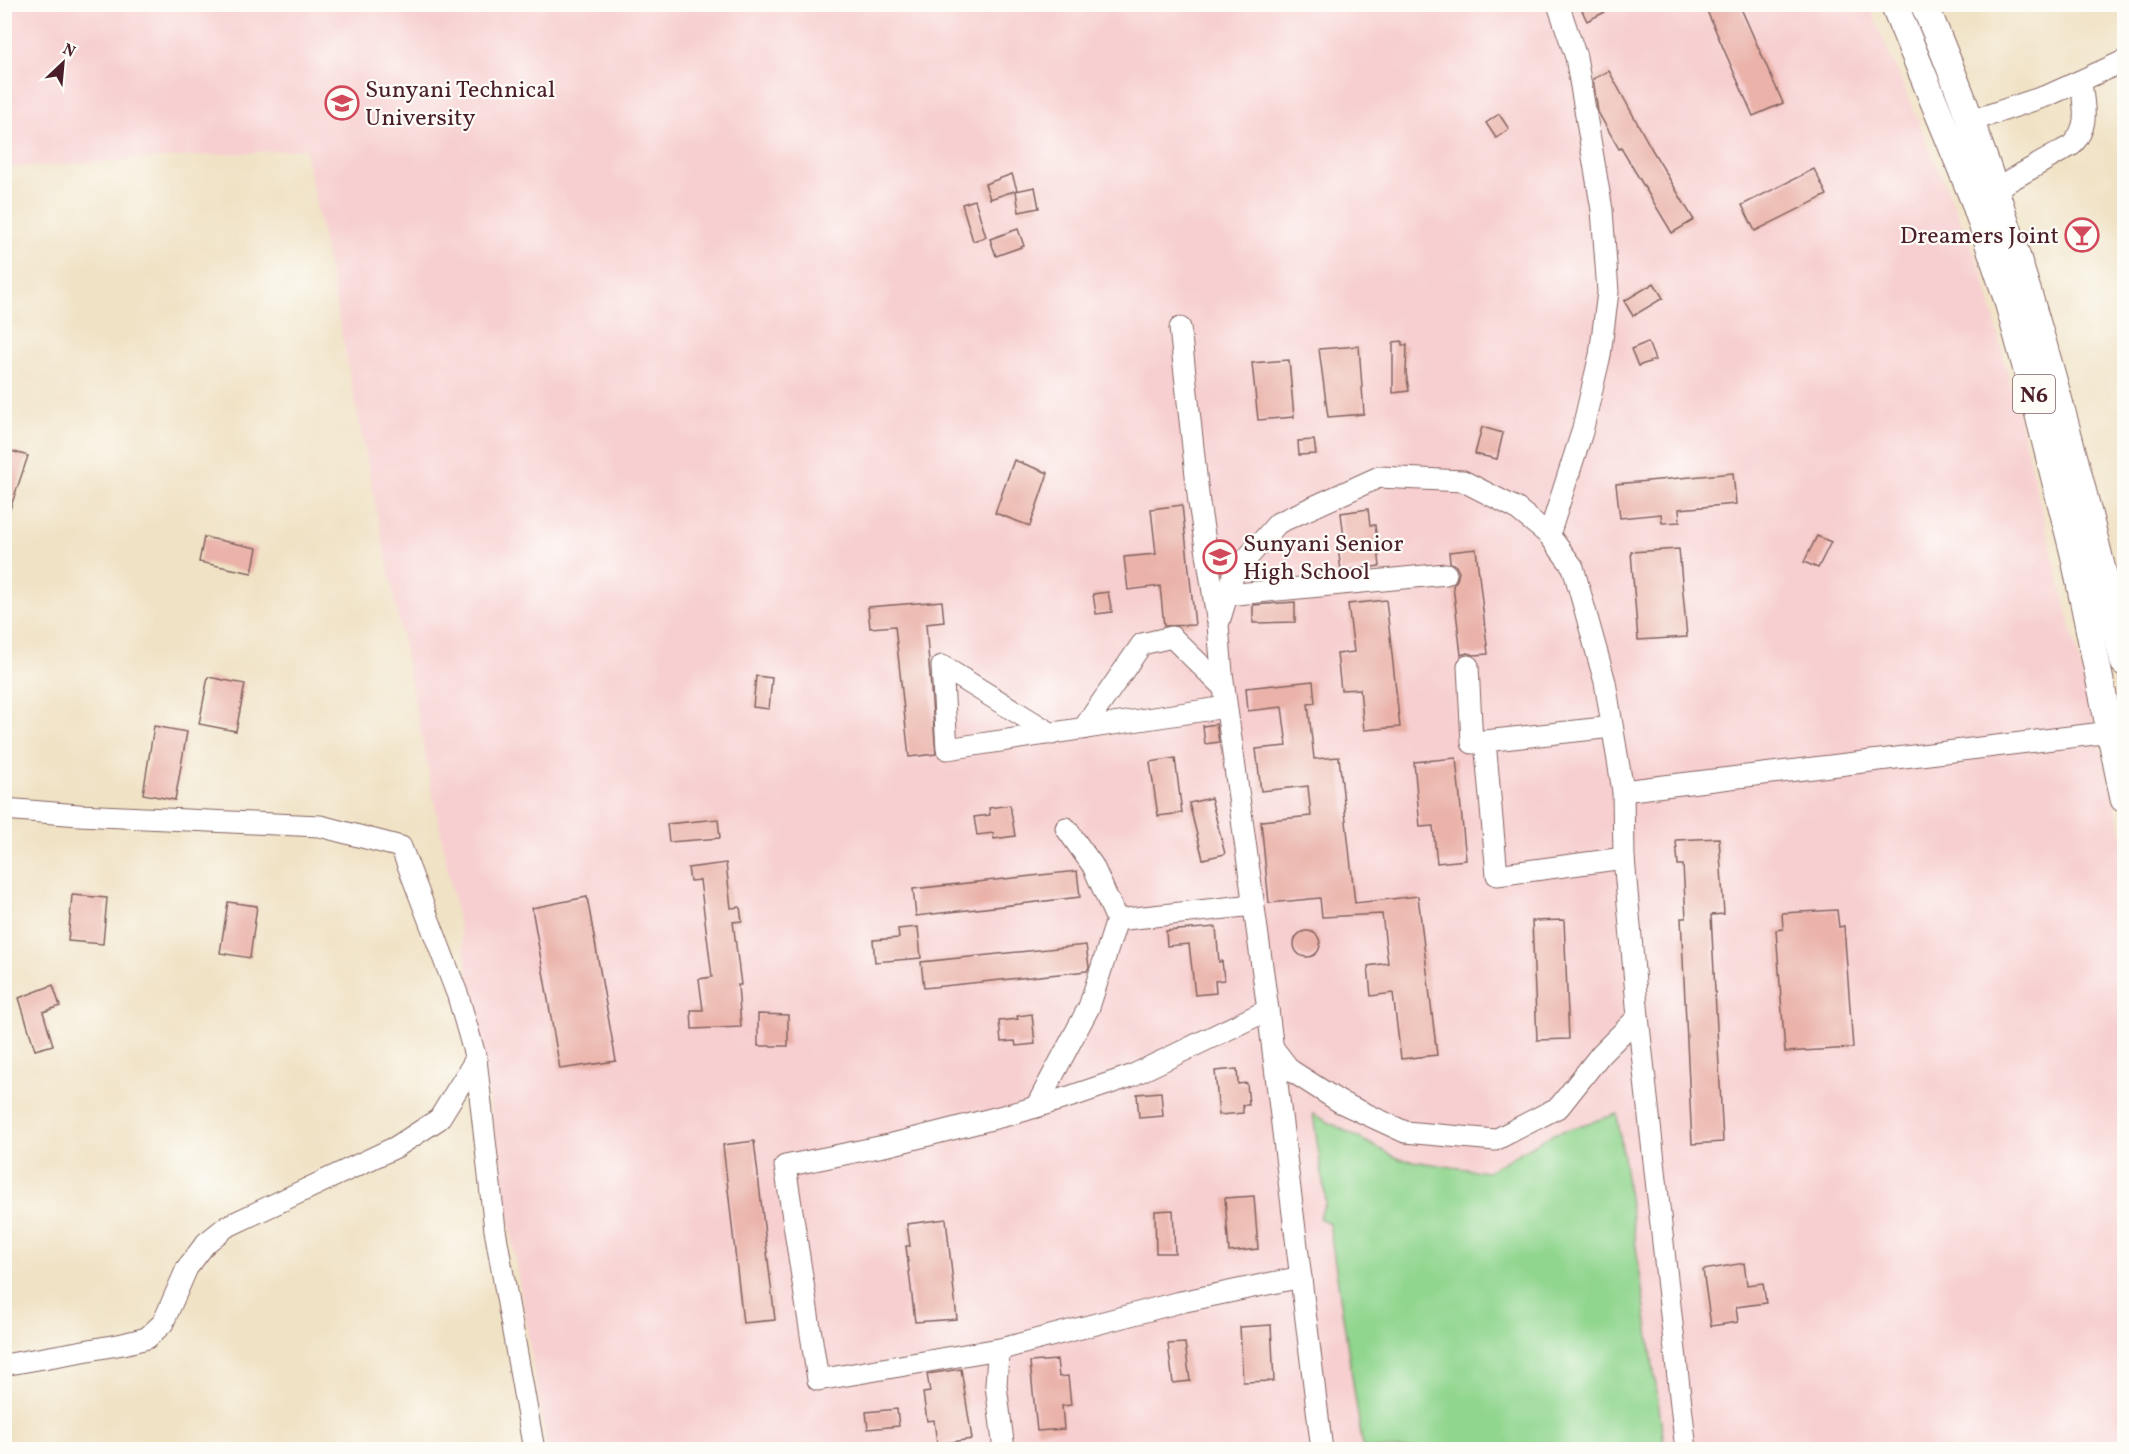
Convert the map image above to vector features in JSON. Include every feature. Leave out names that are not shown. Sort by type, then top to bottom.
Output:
[{"type":"main road","name":"N6","points":[[1894,4],[2024,275],[2075,459],[2124,662]]},
{"type":"main road","name":"N6","points":[[1924,4],[1971,121],[2007,298],[2074,554],[2124,799]]},
{"type":"street","points":[[1549,535],[1582,432],[1598,366],[1608,292],[1602,210],[1576,57],[1558,4]]},
{"type":"street","points":[[1971,121],[2049,95],[2124,61]]},
{"type":"street","points":[[1985,195],[2072,144],[2081,135],[2085,123],[2081,81]]},
{"type":"street","points":[[1180,328],[1199,503],[1218,625],[1225,698],[1273,1047],[1322,1449]]},
{"type":"street","points":[[1218,625],[1234,573],[1278,523],[1379,477],[1463,482],[1516,508],[1549,535],[1573,567],[1605,682],[1623,791],[1624,858],[1638,1017],[1686,1449]]},
{"type":"street","points":[[1227,595],[1446,574]]},
{"type":"street","points":[[1083,729],[1142,644],[1172,637],[1225,698]]},
{"type":"street","points":[[1052,734],[942,666],[947,749],[1052,734],[1083,729],[1225,698]]},
{"type":"street","points":[[1468,666],[1472,743],[1612,727]]},
{"type":"street","points":[[1623,791],[2111,732]]},
{"type":"street","points":[[1485,741],[1497,875],[1624,858]]},
{"type":"street","points":[[4,809],[79,815],[320,826],[401,847],[458,996],[476,1059],[495,1230],[534,1449]]},
{"type":"street","points":[[1036,1107],[1089,1007],[1117,920],[1093,866],[1066,828]]},
{"type":"street","points":[[1117,920],[1253,905]]},
{"type":"street","points":[[1268,1010],[1131,1076],[1036,1107],[889,1145],[785,1166],[818,1380],[1005,1348],[1176,1303],[1301,1277]]},
{"type":"street","points":[[1273,1047],[1290,1070],[1340,1101],[1405,1132],[1495,1140],[1559,1107],[1601,1054],[1638,1017]]},
{"type":"street","points":[[4,1365],[147,1338],[163,1323],[187,1268],[206,1244],[226,1227],[396,1148],[438,1119],[476,1059]]},
{"type":"street","points":[[1004,1449],[996,1385],[998,1355],[1005,1348]]},
{"type":"shaded area","name":"Sunyani Senior High School","points":[[5,5],[1869,5],[1983,274],[2124,840],[2124,1449],[547,1449],[464,951],[305,149],[5,168]]},
{"type":"green space","points":[[1313,1114],[1399,1159],[1486,1172],[1553,1134],[1617,1114],[1665,1449],[1363,1449],[1329,1223],[1319,1218],[1326,1202]]},
{"type":"building","points":[[1579,4],[1621,4],[1587,21]]},
{"type":"building","points":[[1704,4],[1739,4],[1783,103],[1753,116]]},
{"type":"building","points":[[1609,71],[1694,220],[1672,233],[1598,112],[1593,79]]},
{"type":"building","points":[[1499,114],[1509,129],[1496,138],[1486,123]]},
{"type":"building","points":[[1814,169],[1827,195],[1755,231],[1742,205]]},
{"type":"building","points":[[1012,174],[1017,190],[990,199],[985,184]]},
{"type":"building","points":[[1035,187],[1039,208],[1019,212],[1016,191]]},
{"type":"building","points":[[975,200],[986,237],[973,241],[962,204]]},
{"type":"building","points":[[1018,229],[1024,246],[996,256],[990,239]]},
{"type":"building","points":[[1654,283],[1663,298],[1633,316],[1624,301]]},
{"type":"building","points":[[1402,341],[1402,345],[1407,345],[1406,373],[1409,391],[1393,393],[1393,345],[1394,342]]},
{"type":"building","points":[[1648,342],[1655,360],[1638,366],[1631,349]]},
{"type":"building","points":[[1359,346],[1364,414],[1328,417],[1319,349]]},
{"type":"building","points":[[1289,360],[1294,417],[1258,420],[1252,363]]},
{"type":"building","points":[[1482,427],[1503,433],[1497,459],[1475,454]]},
{"type":"building","points":[[1314,440],[1316,454],[1299,455],[1298,441]]},
{"type":"building","points":[[8,450],[28,456],[7,518],[4,518],[4,459]]},
{"type":"building","points":[[1014,460],[1048,473],[1030,526],[995,513]]},
{"type":"building","points":[[1733,473],[1736,504],[1679,509],[1680,522],[1662,523],[1661,514],[1620,518],[1616,484]]},
{"type":"building","points":[[1182,505],[1195,625],[1164,626],[1160,586],[1128,590],[1124,557],[1156,554],[1151,509]]},
{"type":"building","points":[[1368,509],[1370,525],[1375,525],[1380,566],[1341,571],[1338,547],[1345,547],[1341,513]]},
{"type":"building","points":[[1817,536],[1831,542],[1818,568],[1804,562]]},
{"type":"building","points":[[204,537],[257,548],[252,573],[199,562]]},
{"type":"building","points":[[1476,549],[1488,654],[1461,655],[1453,585],[1459,572],[1450,562],[1449,552]]},
{"type":"building","points":[[1679,549],[1687,637],[1638,640],[1631,552]]},
{"type":"building","points":[[1108,592],[1112,612],[1096,614],[1093,594]]},
{"type":"building","points":[[1386,600],[1400,727],[1364,730],[1360,689],[1341,690],[1337,654],[1354,652],[1348,604]]},
{"type":"building","points":[[942,601],[944,622],[926,624],[936,754],[909,757],[895,626],[870,628],[868,607]]},
{"type":"building","points":[[1295,602],[1295,622],[1253,623],[1253,605]]},
{"type":"building","points":[[756,676],[772,678],[769,709],[753,707]]},
{"type":"building","points":[[208,677],[245,684],[236,731],[199,724]]},
{"type":"building","points":[[1313,681],[1315,703],[1308,704],[1314,759],[1339,757],[1355,903],[1418,896],[1437,1055],[1401,1059],[1393,993],[1371,996],[1368,966],[1388,963],[1382,914],[1322,917],[1320,898],[1269,903],[1261,821],[1311,816],[1308,786],[1261,791],[1256,749],[1287,746],[1282,707],[1248,711],[1246,688]]},
{"type":"building","points":[[1216,724],[1219,742],[1205,744],[1203,726]]},
{"type":"building","points":[[154,726],[187,732],[175,800],[143,794]]},
{"type":"building","points":[[1175,758],[1182,813],[1158,816],[1150,762]]},
{"type":"building","points":[[1456,758],[1466,860],[1437,863],[1433,826],[1420,827],[1414,762]]},
{"type":"building","points":[[1211,798],[1225,854],[1203,859],[1189,803]]},
{"type":"building","points":[[1010,805],[1015,836],[994,839],[993,833],[977,835],[974,817],[990,815],[989,808]]},
{"type":"building","points":[[718,819],[720,838],[669,842],[667,824]]},
{"type":"building","points":[[1719,838],[1724,914],[1711,915],[1723,1142],[1692,1144],[1681,918],[1686,918],[1683,865],[1678,865],[1676,840]]},
{"type":"building","points":[[726,863],[731,908],[740,907],[742,921],[733,922],[741,985],[738,985],[741,1027],[692,1029],[691,1010],[703,1010],[699,979],[712,977],[700,880],[690,881],[688,868]]},
{"type":"building","points":[[1077,871],[1080,897],[916,916],[913,889]]},
{"type":"building","points":[[72,895],[107,898],[103,944],[68,941]]},
{"type":"building","points":[[587,897],[616,1061],[560,1069],[532,908]]},
{"type":"building","points":[[228,902],[257,906],[250,958],[220,953]]},
{"type":"building","points":[[1837,910],[1839,927],[1844,926],[1853,1048],[1785,1052],[1776,930],[1783,929],[1782,913]]},
{"type":"building","points":[[1564,920],[1569,1039],[1537,1040],[1532,921]]},
{"type":"building","points":[[918,927],[921,958],[875,962],[873,940],[899,938],[898,929]]},
{"type":"building","points":[[1216,927],[1219,962],[1222,961],[1224,980],[1215,981],[1216,993],[1195,995],[1189,944],[1167,946],[1166,931]]},
{"type":"building","points":[[1307,931],[1316,935],[1320,944],[1316,953],[1307,957],[1298,953],[1294,944],[1298,935]]},
{"type":"building","points":[[1086,945],[1089,967],[1087,971],[924,988],[921,962]]},
{"type":"building","points":[[53,985],[60,1006],[43,1012],[53,1045],[35,1050],[19,998]]},
{"type":"building","points":[[758,1014],[788,1015],[788,1046],[758,1046]]},
{"type":"building","points":[[1032,1014],[1035,1044],[1016,1046],[1015,1041],[1001,1042],[999,1021],[1018,1019],[1017,1016]]},
{"type":"building","points":[[1237,1069],[1238,1084],[1247,1083],[1249,1105],[1243,1105],[1243,1113],[1219,1115],[1215,1071]]},
{"type":"building","points":[[1161,1092],[1163,1116],[1139,1118],[1137,1094]]},
{"type":"building","points":[[754,1141],[775,1320],[743,1323],[723,1145]]},
{"type":"building","points":[[1254,1196],[1258,1249],[1229,1252],[1225,1198]]},
{"type":"building","points":[[1173,1210],[1175,1253],[1156,1253],[1155,1211]]},
{"type":"building","points":[[946,1219],[957,1319],[915,1322],[906,1246],[910,1246],[907,1224]]},
{"type":"building","points":[[1744,1263],[1747,1285],[1763,1283],[1766,1303],[1736,1307],[1738,1322],[1711,1326],[1703,1270]]},
{"type":"building","points":[[1271,1325],[1274,1381],[1243,1382],[1240,1327]]},
{"type":"building","points":[[1185,1343],[1190,1381],[1173,1383],[1168,1344]]},
{"type":"building","points":[[1057,1360],[1059,1377],[1068,1376],[1071,1405],[1062,1406],[1064,1429],[1037,1431],[1030,1362]]},
{"type":"building","points":[[961,1369],[972,1439],[937,1444],[934,1420],[927,1421],[923,1393],[930,1392],[927,1374]]},
{"type":"building","points":[[897,1409],[899,1426],[868,1429],[866,1412]]},
{"type":"place","name":"Sunyani Technical University","points":[[342,103]]},
{"type":"place","name":"Dreamers Joint","points":[[2082,235]]},
{"type":"place","name":"Sunyani Senior High School","points":[[1220,557]]}]
